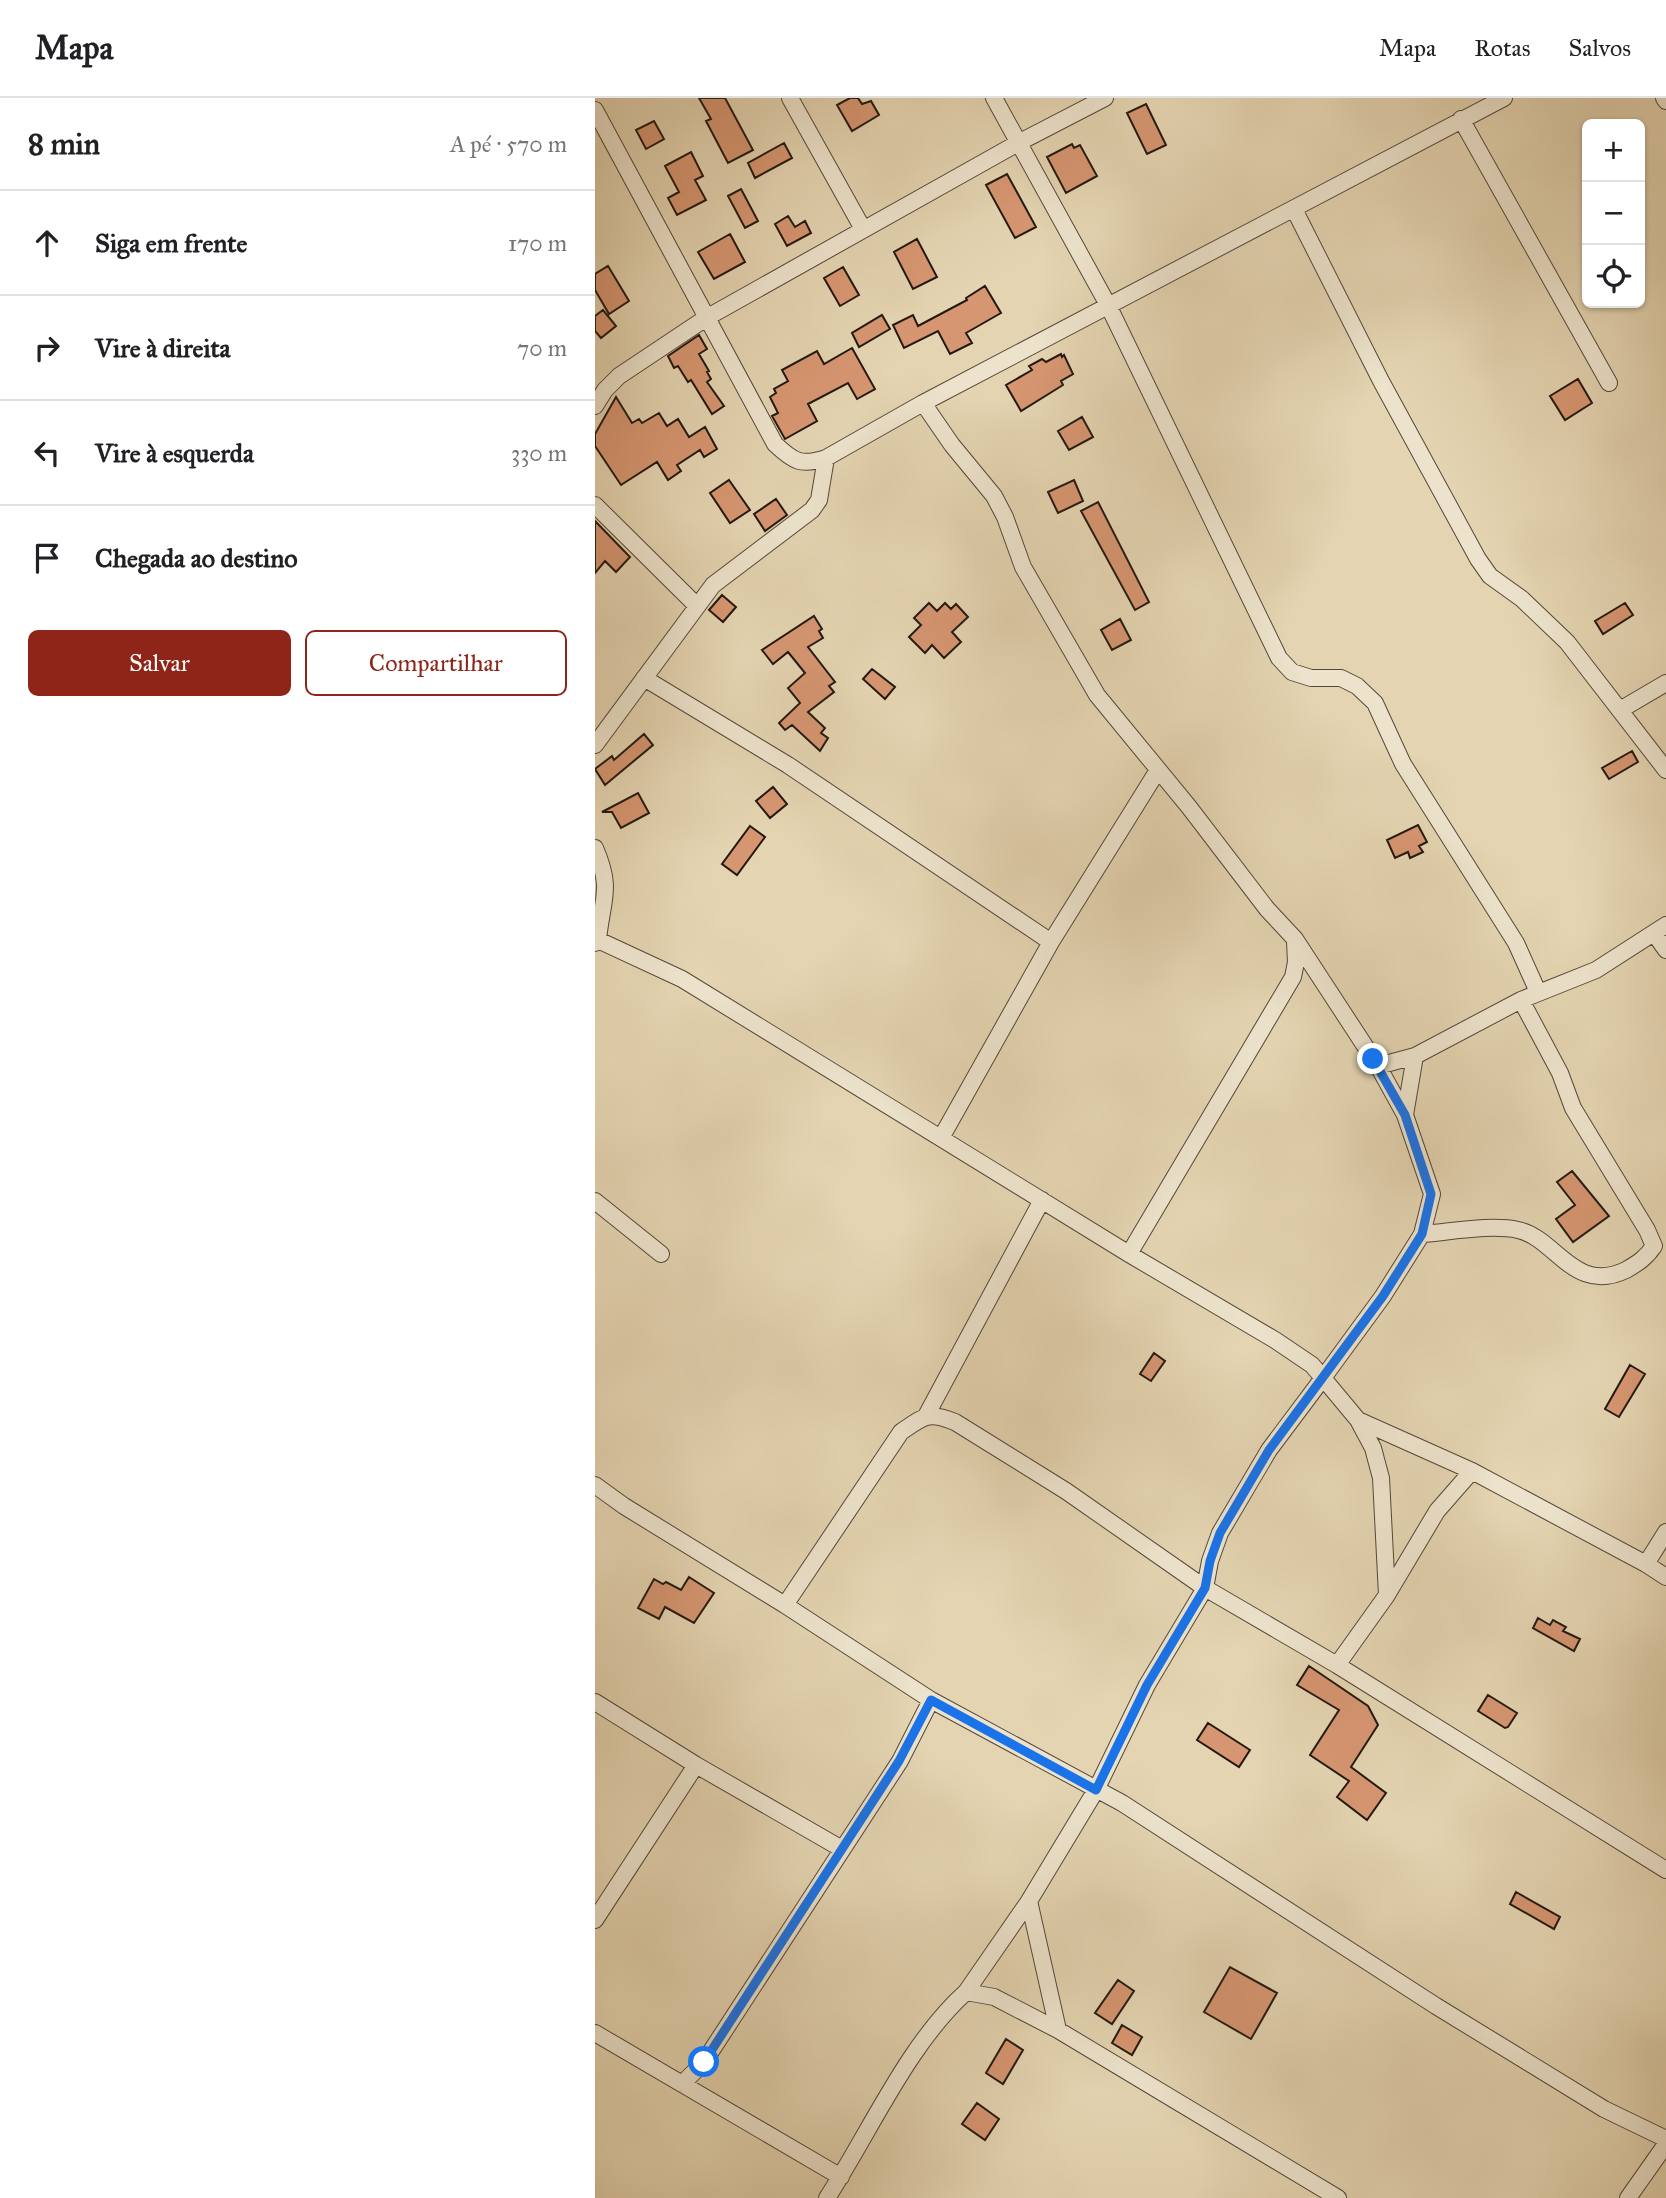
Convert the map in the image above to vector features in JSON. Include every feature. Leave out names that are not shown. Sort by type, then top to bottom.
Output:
[{"type":"street","points":[[790,98],[863,229]]},
{"type":"street","points":[[994,98],[1108,305],[1279,658],[1292,672],[1311,678],[1341,678],[1357,686],[1375,703],[1403,764],[1516,943],[1538,992]]},
{"type":"street","points":[[595,406],[605,390],[619,376],[706,318],[863,229],[1105,98]]},
{"type":"street","points":[[595,110],[775,444],[790,459],[808,464],[826,458],[923,402],[1504,98]]},
{"type":"street","points":[[1461,119],[1609,383]]},
{"type":"street","points":[[1294,209],[1381,381],[1478,559],[1490,576],[1522,599],[1567,642],[1666,770]]},
{"type":"street","points":[[827,2198],[926,2036],[948,2008],[966,1992],[1029,1901],[1096,1790],[1147,1685],[1205,1588],[1210,1561],[1220,1533],[1269,1450],[1383,1296],[1422,1234],[1431,1194],[1405,1115],[1378,1066],[1295,939],[1266,909],[1097,695],[1023,567],[994,496],[952,445],[923,402]]},
{"type":"street","points":[[595,745],[697,606],[721,579],[812,510],[819,500],[826,458]]},
{"type":"street","points":[[595,505],[697,606]]},
{"type":"street","points":[[644,678],[788,765],[1051,942]]},
{"type":"street","points":[[1620,710],[1666,683]]},
{"type":"street","points":[[941,1138],[1051,942],[1158,770]]},
{"type":"street","points":[[595,848],[605,874],[607,890],[596,942],[682,978],[1312,1365],[1359,1420],[1373,1448],[1381,1478],[1387,1595]]},
{"type":"street","points":[[1378,1066],[1415,1056],[1521,1000],[1596,970],[1660,929],[1666,950]]},
{"type":"street","points":[[1129,1254],[1293,977],[1296,962],[1295,939]]},
{"type":"street","points":[[1293,977],[1319,976]]},
{"type":"street","points":[[1422,1234],[1514,1229],[1531,1233],[1557,1256],[1582,1272],[1596,1276],[1617,1274],[1640,1262],[1654,1246],[1573,1108],[1560,1073],[1521,1000]]},
{"type":"street","points":[[1405,1115],[1415,1056]]},
{"type":"street","points":[[785,1605],[901,1432],[926,1416],[1042,1200]]},
{"type":"street","points":[[595,1201],[661,1254]]},
{"type":"street","points":[[926,1416],[944,1417],[955,1422],[1066,1491],[1205,1588],[1337,1665],[1666,1870]]},
{"type":"street","points":[[1359,1420],[1472,1471],[1666,1577]]},
{"type":"street","points":[[1337,1665],[1387,1595],[1437,1511],[1472,1471]]},
{"type":"street","points":[[595,1485],[931,1700],[1122,1803],[1566,2086],[1666,2142],[1629,2198]]},
{"type":"street","points":[[1646,1564],[1666,1532]]},
{"type":"street","points":[[682,2084],[704,2062],[899,1761],[931,1700]]},
{"type":"street","points":[[595,1702],[696,1765],[842,1849]]},
{"type":"street","points":[[595,1920],[696,1765]]},
{"type":"street","points":[[1029,1901],[1058,2030]]},
{"type":"street","points":[[966,1992],[994,1997],[1058,2030],[1338,2198]]},
{"type":"street","points":[[595,2033],[841,2177]]},
{"type":"building","points":[[699,98],[725,98],[753,150],[728,163],[706,121],[711,119]]},
{"type":"building","points":[[850,98],[858,98],[862,104],[871,101],[879,115],[852,131],[837,105]]},
{"type":"building","points":[[1146,104],[1166,145],[1147,154],[1127,113]]},
{"type":"building","points":[[654,121],[664,139],[646,149],[636,130]]},
{"type":"building","points":[[784,143],[792,158],[755,178],[748,163]]},
{"type":"building","points":[[1072,144],[1074,148],[1080,145],[1097,176],[1066,193],[1047,157]]},
{"type":"building","points":[[691,152],[703,176],[695,180],[706,200],[677,215],[668,198],[679,192],[665,166]]},
{"type":"building","points":[[1007,174],[1036,227],[1015,238],[986,185]]},
{"type":"building","points":[[741,189],[758,221],[745,228],[728,196]]},
{"type":"building","points":[[788,216],[795,227],[805,221],[811,233],[787,246],[775,224]]},
{"type":"building","points":[[730,234],[745,262],[714,279],[698,252]]},
{"type":"building","points":[[917,239],[937,277],[913,289],[894,252]]},
{"type":"building","points":[[608,266],[629,301],[609,314],[595,290],[595,274]]},
{"type":"building","points":[[843,267],[859,295],[840,306],[824,278]]},
{"type":"building","points":[[985,286],[1001,313],[966,333],[972,343],[950,354],[938,331],[904,348],[893,325],[913,315],[918,326],[967,300],[966,298]]},
{"type":"building","points":[[603,310],[616,326],[601,338],[595,331],[595,316]]},
{"type":"building","points":[[882,315],[890,329],[859,347],[852,333]]},
{"type":"building","points":[[699,335],[707,349],[699,354],[709,371],[707,372],[711,379],[707,382],[724,406],[712,414],[691,380],[688,382],[678,366],[674,368],[668,356]]},
{"type":"building","points":[[852,348],[875,389],[857,399],[848,383],[808,404],[817,421],[785,439],[772,416],[778,413],[770,397],[776,393],[774,389],[788,381],[782,370],[817,351],[824,364]]},
{"type":"building","points":[[1061,354],[1073,374],[1061,381],[1063,385],[1021,411],[1006,385],[1032,370],[1029,366],[1042,359],[1046,362]]},
{"type":"building","points":[[1578,379],[1592,403],[1565,420],[1550,396]]},
{"type":"building","points":[[616,397],[632,423],[639,419],[642,423],[659,413],[667,426],[678,419],[689,437],[705,427],[717,449],[704,457],[700,450],[677,465],[681,471],[668,480],[657,462],[621,485],[595,446],[595,434]]},
{"type":"building","points":[[1082,417],[1093,437],[1069,450],[1058,431]]},
{"type":"building","points":[[729,480],[750,510],[730,523],[710,493]]},
{"type":"building","points":[[1074,480],[1083,501],[1058,513],[1048,492]]},
{"type":"building","points":[[776,499],[787,515],[765,531],[754,514]]},
{"type":"building","points":[[1098,502],[1149,602],[1135,610],[1081,511]]},
{"type":"building","points":[[595,521],[630,557],[616,572],[605,561],[595,573]]},
{"type":"building","points":[[722,595],[736,607],[723,622],[709,610]]},
{"type":"building","points":[[929,603],[937,611],[945,603],[951,609],[956,604],[968,617],[952,632],[961,642],[944,658],[932,645],[925,653],[909,637],[921,625],[914,618]]},
{"type":"building","points":[[1625,603],[1633,615],[1603,634],[1595,621]]},
{"type":"building","points":[[814,616],[822,629],[819,631],[823,638],[808,647],[835,682],[829,686],[834,692],[808,712],[825,728],[821,733],[828,738],[820,751],[792,725],[785,730],[779,723],[800,703],[788,688],[805,673],[788,652],[773,664],[762,650]]},
{"type":"building","points":[[1120,619],[1131,640],[1112,650],[1101,630]]},
{"type":"building","points":[[872,669],[895,687],[885,699],[863,679]]},
{"type":"building","points":[[644,734],[653,745],[605,785],[595,769],[612,756],[614,760]]},
{"type":"building","points":[[1632,751],[1638,762],[1609,779],[1602,768]]},
{"type":"building","points":[[773,787],[787,804],[770,818],[756,801]]},
{"type":"building","points":[[638,793],[649,813],[621,828],[612,812],[602,812]]},
{"type":"building","points":[[1418,825],[1427,842],[1419,846],[1423,852],[1410,858],[1408,852],[1395,858],[1387,840]]},
{"type":"building","points":[[750,826],[765,837],[737,875],[722,864]]},
{"type":"building","points":[[1572,1171],[1609,1216],[1573,1242],[1556,1219],[1575,1205],[1557,1182]]},
{"type":"building","points":[[1154,1353],[1165,1361],[1151,1381],[1140,1374]]},
{"type":"building","points":[[1630,1365],[1645,1374],[1619,1417],[1605,1409]]},
{"type":"building","points":[[689,1577],[714,1593],[694,1623],[665,1607],[659,1619],[638,1608],[654,1579],[681,1590]]},
{"type":"building","points":[[1538,1618],[1550,1625],[1553,1620],[1566,1627],[1563,1631],[1580,1639],[1574,1651],[1533,1628]]},
{"type":"building","points":[[1309,1666],[1368,1706],[1378,1725],[1351,1767],[1386,1793],[1367,1820],[1337,1797],[1349,1781],[1310,1755],[1339,1710],[1297,1685]]},
{"type":"building","points":[[1488,1695],[1517,1713],[1508,1727],[1505,1728],[1478,1711]]},
{"type":"building","points":[[1208,1723],[1250,1750],[1239,1767],[1197,1740]]},
{"type":"building","points":[[1516,1892],[1560,1917],[1554,1929],[1510,1904]]},
{"type":"building","points":[[1230,1967],[1277,1993],[1251,2039],[1204,2012]]},
{"type":"building","points":[[1118,1980],[1134,1991],[1112,2024],[1095,2013]]},
{"type":"building","points":[[1122,2025],[1142,2037],[1132,2055],[1112,2043]]},
{"type":"building","points":[[1006,2039],[1023,2050],[1003,2084],[986,2073]]},
{"type":"building","points":[[977,2103],[999,2119],[985,2140],[962,2124]]},
{"type":"route","points":[[704,2062],[899,1761],[931,1700],[1096,1790],[1147,1685],[1205,1588],[1210,1561],[1220,1533],[1269,1450],[1383,1296],[1422,1234],[1431,1194],[1405,1115],[1373,1059]]}]
